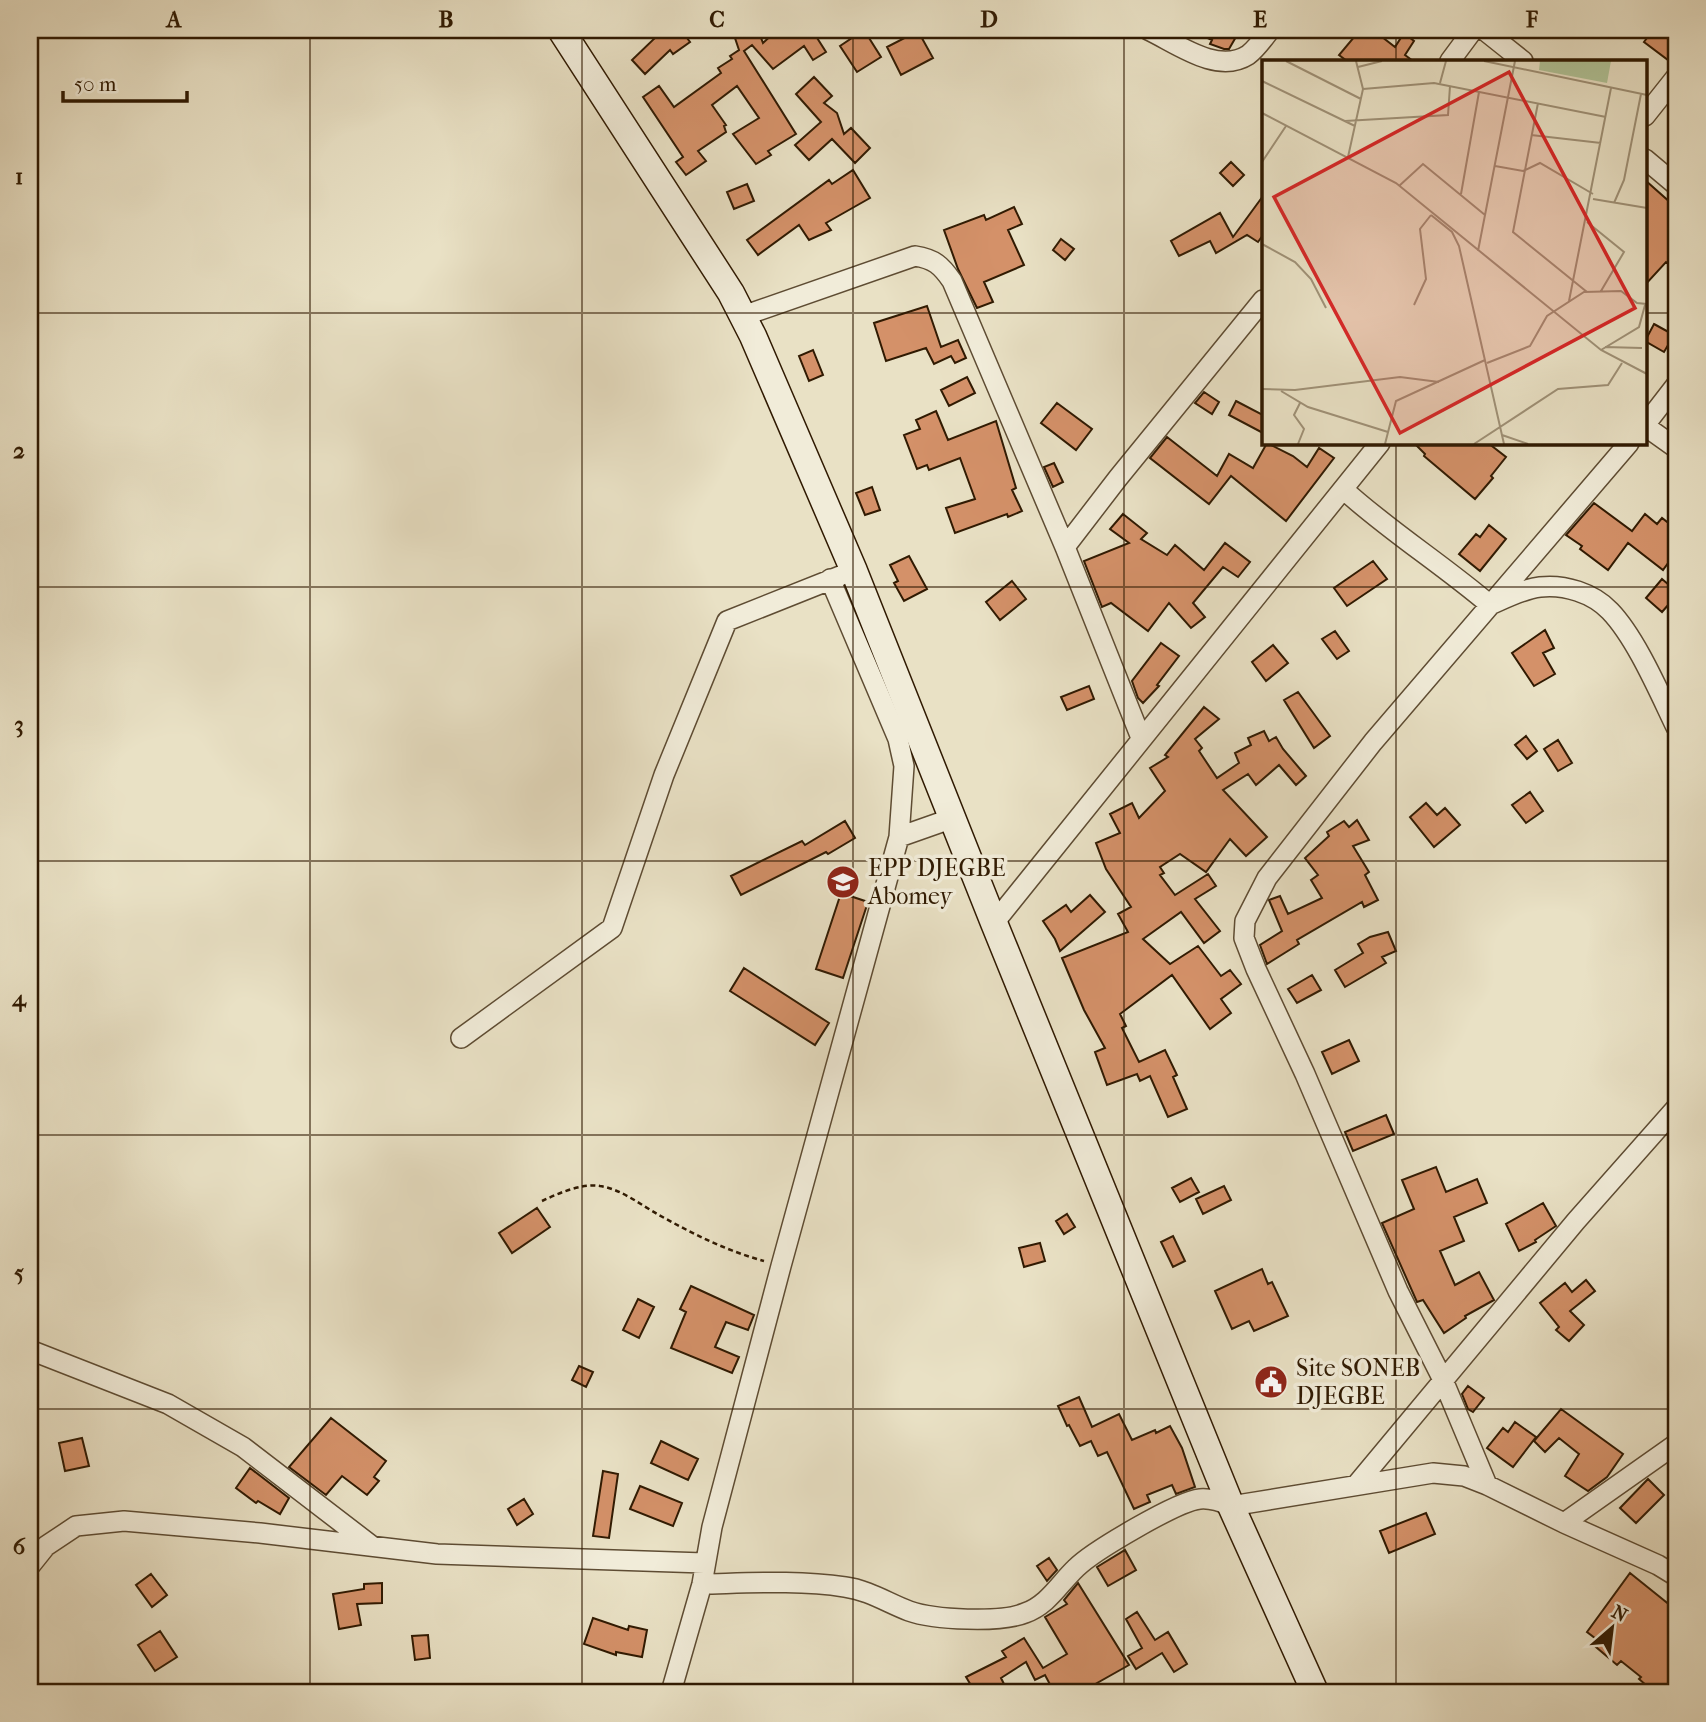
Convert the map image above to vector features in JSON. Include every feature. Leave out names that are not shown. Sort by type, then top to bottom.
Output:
[{"type":"street","points":[[561,30],[701,244],[743,316],[842,575],[898,739],[904,766],[899,837],[781,1266],[704,1563],[702,1584],[671,1692]]},
{"type":"street","points":[[1148,30],[1204,57],[1229,62],[1248,55],[1270,30]]},
{"type":"street","points":[[1451,60],[1474,30]]},
{"type":"street","points":[[1484,30],[1522,60]]},
{"type":"street","points":[[1646,115],[1676,77]]},
{"type":"street","points":[[1646,160],[1676,185]]},
{"type":"street","points":[[743,316],[915,256],[931,258],[943,267],[952,281],[1065,547],[1141,738]]},
{"type":"street","points":[[1065,547],[1262,301]]},
{"type":"street","points":[[1646,425],[1676,385]]},
{"type":"street","points":[[1646,427],[1676,448]]},
{"type":"street","points":[[994,923],[1379,444]]},
{"type":"street","points":[[1487,1485],[1443,1380],[1398,1291],[1244,938],[1245,921],[1267,878],[1373,742],[1628,444]]},
{"type":"street","points":[[1343,489],[1374,517],[1490,605]]},
{"type":"street","points":[[842,575],[953,818],[1231,1506],[1315,1692]]},
{"type":"street","points":[[461,1038],[612,928],[664,775],[727,621],[842,575]]},
{"type":"street","points":[[1490,605],[1540,587],[1563,587],[1596,600],[1610,610],[1626,632],[1676,727]]},
{"type":"street","points":[[899,837],[953,818]]},
{"type":"street","points":[[1357,1484],[1576,1221],[1676,1108]]},
{"type":"street","points":[[30,1350],[168,1404],[243,1447],[372,1546]]},
{"type":"street","points":[[1564,1523],[1676,1444]]},
{"type":"street","points":[[702,1584],[823,1584],[849,1587],[925,1615],[1003,1619],[1024,1614],[1042,1605],[1075,1568],[1094,1553],[1148,1521],[1189,1502],[1201,1498],[1231,1506],[1433,1473],[1464,1476],[1487,1485],[1564,1523],[1658,1564],[1676,1576]]},
{"type":"street","points":[[30,1566],[46,1546],[76,1526],[124,1521],[260,1532],[437,1554],[704,1563]]},
{"type":"path","points":[[542,1201],[575,1189],[600,1186],[625,1195],[737,1254],[781,1266]]},
{"type":"building","points":[[650,30],[681,30],[690,42],[673,54],[670,50],[645,74],[632,60],[656,37]]},
{"type":"building","points":[[735,30],[758,30],[763,43],[777,30],[812,30],[826,52],[813,60],[804,46],[773,69],[752,45],[744,51],[796,134],[768,151],[771,155],[756,164],[733,134],[759,118],[737,86],[712,105],[726,125],[726,132],[698,151],[706,161],[686,175],[676,162],[683,157],[643,97],[659,86],[674,107],[721,73],[718,68],[732,59],[730,56],[739,50]]},
{"type":"building","points":[[864,30],[881,57],[857,72],[840,46]]},
{"type":"building","points":[[1190,30],[1240,30],[1229,49],[1224,49],[1210,44],[1212,40]]},
{"type":"building","points":[[1360,30],[1373,30],[1395,47],[1404,33],[1414,41],[1405,55],[1412,60],[1346,60],[1339,55]]},
{"type":"building","points":[[1653,30],[1661,30],[1676,42],[1676,49],[1668,60],[1644,42]]},
{"type":"building","points":[[918,31],[933,58],[901,75],[887,47]]},
{"type":"building","points":[[814,77],[832,96],[824,103],[837,113],[844,134],[851,128],[870,148],[855,163],[832,139],[809,160],[795,145],[821,122],[796,94]]},
{"type":"building","points":[[1231,162],[1244,175],[1233,186],[1220,173]]},
{"type":"building","points":[[853,170],[870,198],[826,223],[831,230],[809,240],[799,225],[758,255],[747,240],[829,180],[832,184]]},
{"type":"building","points":[[1646,181],[1672,204],[1669,208],[1676,213],[1676,270],[1666,262],[1646,284]]},
{"type":"building","points":[[747,184],[754,201],[734,209],[727,192]]},
{"type":"building","points":[[1262,197],[1262,236],[1258,242],[1247,235],[1216,253],[1210,241],[1179,256],[1171,241],[1220,213],[1233,237]]},
{"type":"building","points":[[1014,207],[1022,224],[1008,230],[1024,265],[984,282],[993,302],[977,308],[958,269],[944,230],[984,215],[986,220]]},
{"type":"building","points":[[1061,239],[1074,249],[1065,260],[1053,250]]},
{"type":"building","points":[[927,306],[941,347],[958,340],[966,358],[955,363],[951,356],[934,364],[926,348],[886,361],[874,323]]},
{"type":"building","points":[[1654,324],[1674,335],[1664,352],[1646,339]]},
{"type":"building","points":[[813,350],[823,375],[809,381],[799,356]]},
{"type":"building","points":[[967,377],[975,393],[949,406],[941,390]]},
{"type":"building","points":[[1204,392],[1219,402],[1212,414],[1195,403]]},
{"type":"building","points":[[1236,401],[1262,414],[1262,432],[1229,415]]},
{"type":"building","points":[[1057,403],[1092,429],[1076,450],[1041,423]]},
{"type":"building","points":[[936,411],[948,440],[996,421],[1016,488],[1012,490],[1022,511],[955,533],[946,508],[975,499],[960,458],[929,470],[927,465],[917,469],[904,435],[920,429],[916,420]]},
{"type":"building","points":[[1167,437],[1217,476],[1229,454],[1253,468],[1266,444],[1293,456],[1307,467],[1319,448],[1334,458],[1286,521],[1231,476],[1209,504],[1150,458]]},
{"type":"building","points":[[1415,444],[1489,444],[1506,457],[1475,499],[1424,456]]},
{"type":"building","points":[[1054,463],[1063,482],[1053,487],[1044,467]]},
{"type":"building","points":[[872,487],[880,510],[865,515],[856,493]]},
{"type":"building","points":[[1594,503],[1632,531],[1645,514],[1657,524],[1662,518],[1676,529],[1676,552],[1663,570],[1628,543],[1608,570],[1580,549],[1582,546],[1566,535]]},
{"type":"building","points":[[1123,514],[1147,533],[1141,539],[1167,555],[1175,545],[1204,570],[1225,543],[1250,562],[1238,577],[1223,567],[1193,603],[1205,617],[1191,628],[1169,603],[1148,631],[1111,603],[1102,607],[1084,561],[1129,543],[1110,529]]},
{"type":"building","points":[[1489,525],[1506,539],[1480,571],[1459,554],[1476,534],[1480,537]]},
{"type":"building","points":[[909,556],[927,589],[904,601],[894,583],[898,581],[890,565]]},
{"type":"building","points":[[1373,561],[1387,579],[1347,606],[1334,588]]},
{"type":"building","points":[[1662,579],[1676,591],[1676,596],[1662,612],[1646,598]]},
{"type":"building","points":[[1012,581],[1026,599],[1000,620],[986,602]]},
{"type":"building","points":[[1545,630],[1554,648],[1543,653],[1555,674],[1534,686],[1512,653]]},
{"type":"building","points":[[1335,631],[1349,651],[1337,659],[1322,639]]},
{"type":"building","points":[[1161,643],[1179,656],[1157,685],[1159,686],[1143,703],[1138,698],[1132,681]]},
{"type":"building","points":[[1273,645],[1288,663],[1266,681],[1252,662]]},
{"type":"building","points":[[1089,686],[1094,699],[1067,710],[1061,697]]},
{"type":"building","points":[[1298,692],[1330,736],[1314,748],[1284,700]]},
{"type":"building","points":[[1204,707],[1219,719],[1195,739],[1202,748],[1199,751],[1217,778],[1239,763],[1235,753],[1251,745],[1248,738],[1264,731],[1269,741],[1276,737],[1306,776],[1296,785],[1279,765],[1256,785],[1248,774],[1223,790],[1267,837],[1246,856],[1230,839],[1206,872],[1180,854],[1160,867],[1164,873],[1160,875],[1175,895],[1208,874],[1216,886],[1195,899],[1220,931],[1204,943],[1181,912],[1143,939],[1170,964],[1198,946],[1221,976],[1230,970],[1241,984],[1221,999],[1231,1013],[1210,1029],[1172,975],[1120,1014],[1126,1026],[1122,1028],[1139,1062],[1165,1050],[1177,1075],[1173,1077],[1187,1109],[1168,1117],[1150,1076],[1140,1081],[1137,1074],[1107,1085],[1095,1052],[1105,1048],[1084,1010],[1062,958],[1128,932],[1118,914],[1131,907],[1106,869],[1096,843],[1120,833],[1110,814],[1132,803],[1139,818],[1165,791],[1150,768],[1168,757],[1165,755]]},
{"type":"building","points":[[1526,736],[1537,751],[1527,759],[1515,745]]},
{"type":"building","points":[[1558,740],[1572,763],[1558,771],[1544,749]]},
{"type":"building","points":[[1530,792],[1543,811],[1526,823],[1512,805]]},
{"type":"building","points":[[1426,803],[1437,815],[1445,808],[1460,825],[1434,847],[1410,817]]},
{"type":"building","points":[[1357,820],[1369,840],[1353,846],[1369,872],[1365,875],[1378,900],[1364,907],[1362,902],[1297,940],[1299,944],[1267,964],[1260,945],[1282,931],[1269,900],[1280,896],[1288,914],[1322,898],[1311,880],[1318,875],[1305,858],[1329,836],[1327,832],[1344,821],[1349,827]]},
{"type":"building","points":[[845,821],[855,838],[828,854],[826,852],[741,895],[731,876],[802,841],[805,845]]},
{"type":"building","points":[[841,893],[868,902],[843,978],[816,969]]},
{"type":"building","points":[[1090,895],[1105,912],[1060,951],[1043,921],[1066,905],[1071,912]]},
{"type":"building","points":[[1388,932],[1396,951],[1382,957],[1386,963],[1345,987],[1335,970],[1363,953],[1358,944]]},
{"type":"building","points":[[744,968],[829,1023],[815,1045],[730,991]]},
{"type":"building","points":[[1312,975],[1321,990],[1297,1003],[1288,989]]},
{"type":"building","points":[[1349,1040],[1359,1061],[1332,1074],[1322,1052]]},
{"type":"building","points":[[1386,1115],[1394,1134],[1353,1151],[1345,1132]]},
{"type":"building","points":[[1436,1167],[1446,1192],[1477,1179],[1487,1203],[1454,1217],[1464,1241],[1440,1251],[1455,1285],[1479,1272],[1494,1300],[1465,1316],[1466,1318],[1444,1333],[1423,1300],[1417,1302],[1382,1223],[1414,1209],[1402,1180]]},
{"type":"building","points":[[1191,1178],[1199,1192],[1180,1202],[1172,1188]]},
{"type":"building","points":[[1224,1186],[1231,1200],[1203,1214],[1196,1199]]},
{"type":"building","points":[[1543,1203],[1556,1226],[1519,1251],[1506,1224]]},
{"type":"building","points":[[537,1208],[550,1227],[512,1253],[499,1233]]},
{"type":"building","points":[[1067,1214],[1075,1227],[1064,1234],[1056,1221]]},
{"type":"building","points":[[1173,1236],[1185,1261],[1173,1267],[1161,1242]]},
{"type":"building","points":[[1040,1243],[1045,1261],[1024,1267],[1019,1248]]},
{"type":"building","points":[[1262,1269],[1268,1284],[1272,1282],[1288,1316],[1254,1331],[1249,1321],[1232,1329],[1215,1291]]},
{"type":"building","points":[[1586,1280],[1595,1291],[1570,1311],[1584,1325],[1569,1341],[1556,1330],[1559,1327],[1540,1303],[1565,1283],[1572,1292]]},
{"type":"building","points":[[691,1286],[754,1315],[748,1330],[726,1322],[715,1347],[739,1357],[732,1373],[671,1348],[686,1312],[680,1309]]},
{"type":"building","points":[[638,1299],[654,1307],[639,1338],[623,1330]]},
{"type":"building","points":[[579,1366],[593,1372],[586,1387],[572,1380]]},
{"type":"building","points":[[1468,1386],[1484,1398],[1473,1412],[1468,1409],[1462,1394]]},
{"type":"building","points":[[1079,1397],[1092,1427],[1119,1414],[1132,1440],[1170,1426],[1182,1448],[1195,1487],[1176,1494],[1172,1485],[1147,1495],[1150,1502],[1134,1509],[1107,1452],[1098,1456],[1091,1441],[1080,1446],[1069,1425],[1067,1426],[1058,1406]]},
{"type":"building","points":[[1561,1409],[1623,1454],[1607,1477],[1588,1491],[1565,1476],[1579,1454],[1559,1438],[1545,1452],[1534,1441]]},
{"type":"building","points":[[331,1418],[386,1461],[374,1477],[379,1481],[367,1495],[342,1476],[326,1495],[289,1467]]},
{"type":"building","points":[[1515,1422],[1536,1437],[1513,1467],[1487,1448],[1503,1428],[1508,1432]]},
{"type":"building","points":[[82,1438],[89,1466],[65,1471],[59,1443]]},
{"type":"building","points":[[661,1441],[698,1459],[688,1480],[651,1463]]},
{"type":"building","points":[[250,1468],[289,1498],[280,1514],[258,1501],[256,1503],[236,1488]]},
{"type":"building","points":[[603,1471],[618,1474],[609,1538],[593,1536]]},
{"type":"building","points":[[1648,1479],[1664,1495],[1636,1523],[1620,1508]]},
{"type":"building","points":[[640,1486],[682,1503],[673,1526],[630,1509]]},
{"type":"building","points":[[524,1499],[533,1514],[517,1525],[508,1509]]},
{"type":"building","points":[[1426,1513],[1435,1534],[1389,1553],[1380,1531]]},
{"type":"building","points":[[1125,1550],[1136,1570],[1108,1586],[1097,1567]]},
{"type":"building","points":[[1049,1558],[1057,1570],[1047,1581],[1037,1566]]},
{"type":"building","points":[[1630,1573],[1676,1610],[1676,1677],[1665,1692],[1654,1692],[1621,1661],[1617,1665],[1596,1647],[1600,1642],[1587,1632]]},
{"type":"building","points":[[151,1574],[167,1595],[152,1607],[136,1585]]},
{"type":"building","points":[[382,1583],[382,1603],[357,1604],[361,1625],[339,1629],[333,1594],[364,1589],[364,1584]]},
{"type":"building","points":[[1078,1583],[1129,1665],[1081,1692],[1054,1692],[1045,1675],[1035,1680],[1026,1662],[1001,1678],[1005,1686],[992,1692],[975,1692],[966,1677],[1006,1657],[1002,1651],[1024,1638],[1043,1668],[1067,1654],[1045,1617],[1067,1604],[1064,1600]]},
{"type":"building","points":[[1137,1612],[1155,1640],[1168,1632],[1187,1664],[1174,1672],[1162,1653],[1136,1669],[1128,1656],[1142,1648],[1126,1619]]},
{"type":"building","points":[[593,1618],[628,1630],[629,1626],[647,1630],[642,1657],[616,1652],[616,1655],[584,1644]]},
{"type":"building","points":[[160,1631],[177,1657],[155,1671],[138,1645]]},
{"type":"building","points":[[428,1635],[430,1658],[415,1660],[412,1636]]},
{"type":"place","name":"EPP DJEGBE Abomey","points":[[843,882]]},
{"type":"place","name":"Site SONEB DJEGBE","points":[[1271,1382]]}]
